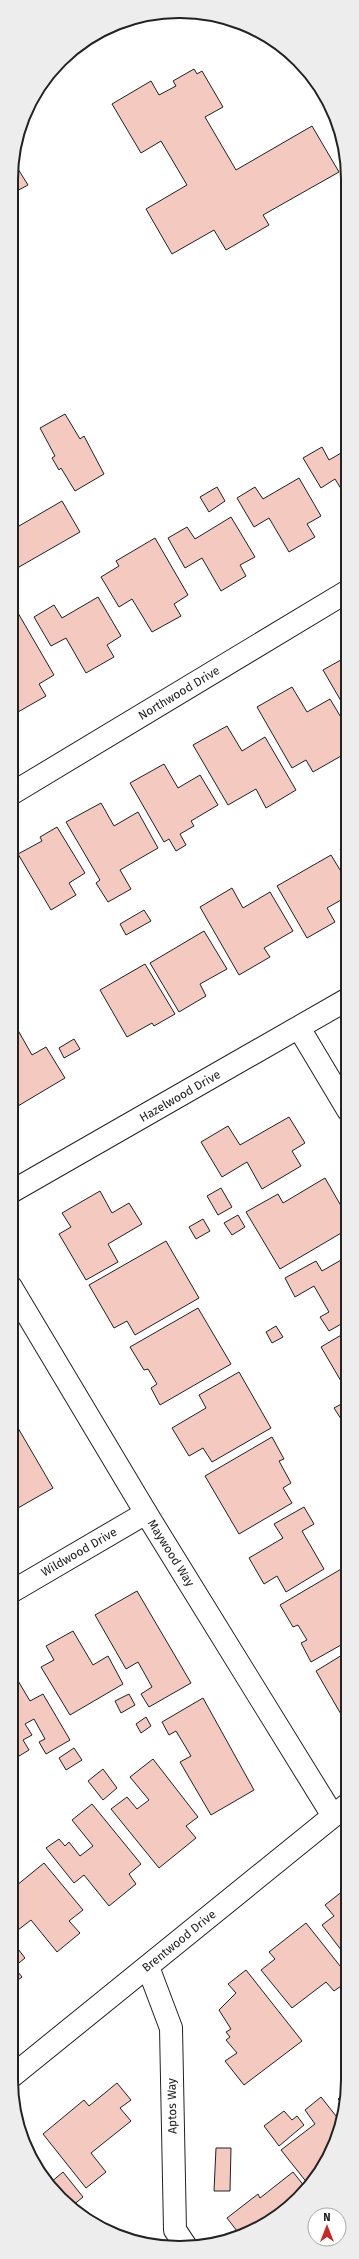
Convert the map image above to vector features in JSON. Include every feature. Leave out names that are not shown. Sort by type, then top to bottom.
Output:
[{"type":"street","name":"Northwood Drive","points":[[18,790],[341,595]]},
{"type":"street","name":"Hazelwood Drive","points":[[18,1188],[341,1003]]},
{"type":"street","points":[[299,1028],[341,1098]]},
{"type":"street","name":"Maywood Way","points":[[18,1299],[146,1513],[340,1810]]},
{"type":"street","name":"Wildwood Drive","points":[[18,1588],[146,1513]]},
{"type":"street","name":"Brentwood Drive","points":[[18,2071],[340,1810]]},
{"type":"street","name":"Aptos Way","points":[[148,1967],[171,2028],[175,2230],[182,2241]]},
{"type":"building","points":[[194,69],[197,74],[202,71],[223,107],[205,117],[236,170],[312,126],[339,172],[263,215],[269,225],[226,250],[214,230],[172,254],[146,209],[187,185],[161,141],[141,153],[112,104],[151,81],[159,95],[176,86],[173,81]]},
{"type":"building","points":[[18,169],[28,185],[18,190]]},
{"type":"building","points":[[65,414],[80,439],[84,436],[104,474],[75,491],[61,468],[59,470],[52,458],[55,456],[40,428]]},
{"type":"building","points":[[322,447],[329,460],[341,453],[341,489],[335,479],[321,488],[303,458]]},
{"type":"building","points":[[299,478],[321,516],[307,524],[315,537],[289,552],[269,518],[254,527],[237,498],[255,487],[263,499]]},
{"type":"building","points":[[217,487],[225,501],[209,512],[200,497]]},
{"type":"building","points":[[62,501],[80,532],[19,567],[18,524],[19,526]]},
{"type":"building","points":[[231,517],[255,557],[240,565],[246,576],[221,591],[202,558],[185,568],[168,538],[187,527],[195,539]]},
{"type":"building","points":[[155,538],[188,595],[174,604],[181,616],[152,632],[132,599],[119,607],[101,577],[119,566],[116,561]]},
{"type":"building","points":[[98,597],[121,636],[107,645],[114,657],[86,673],[66,638],[51,646],[34,617],[54,605],[62,618]]},
{"type":"building","points":[[18,613],[54,675],[39,684],[46,696],[18,712]]},
{"type":"building","points":[[341,660],[341,701],[323,670]]},
{"type":"building","points":[[292,687],[307,712],[330,699],[341,717],[341,756],[313,772],[306,760],[292,768],[257,707]]},
{"type":"building","points":[[227,726],[242,751],[265,737],[296,790],[266,808],[256,789],[228,805],[193,745]]},
{"type":"building","points":[[164,764],[178,788],[200,775],[218,805],[191,821],[194,826],[180,834],[186,845],[176,851],[169,839],[164,842],[130,783]]},
{"type":"building","points":[[101,803],[114,826],[138,812],[158,848],[120,870],[131,889],[108,902],[96,883],[100,880],[66,822]]},
{"type":"building","points":[[57,827],[85,873],[69,883],[76,895],[51,910],[18,854],[42,841],[40,837]]},
{"type":"building","points":[[331,855],[341,871],[341,900],[327,908],[335,922],[307,938],[277,886]]},
{"type":"building","points":[[232,888],[243,908],[270,892],[293,931],[264,948],[270,957],[239,975],[200,907]]},
{"type":"building","points":[[144,910],[151,921],[126,935],[120,924]]},
{"type":"building","points":[[204,931],[227,969],[200,984],[206,996],[179,1012],[150,963]]},
{"type":"building","points":[[145,964],[175,1014],[154,1026],[152,1023],[127,1037],[100,990]]},
{"type":"building","points":[[18,1030],[32,1055],[46,1047],[65,1078],[18,1106]]},
{"type":"building","points":[[74,1039],[80,1049],[64,1058],[59,1048]]},
{"type":"building","points":[[289,1117],[305,1143],[292,1151],[301,1166],[262,1189],[247,1162],[222,1177],[201,1142],[228,1126],[240,1145]]},
{"type":"building","points":[[325,1178],[341,1206],[341,1233],[280,1269],[246,1212],[278,1194],[283,1203]]},
{"type":"building","points":[[221,1188],[232,1207],[218,1215],[207,1196]]},
{"type":"building","points":[[100,1191],[112,1213],[129,1203],[142,1224],[108,1244],[118,1262],[86,1280],[59,1234],[71,1227],[62,1213]]},
{"type":"building","points":[[238,1215],[245,1227],[232,1235],[224,1223]]},
{"type":"building","points":[[203,1219],[210,1231],[196,1239],[189,1227]]},
{"type":"building","points":[[166,1241],[199,1298],[135,1335],[127,1321],[114,1328],[89,1285]]},
{"type":"building","points":[[341,1260],[341,1324],[329,1331],[320,1317],[329,1312],[314,1286],[295,1297],[285,1278],[316,1261],[322,1271]]},
{"type":"building","points":[[198,1308],[231,1364],[160,1405],[151,1388],[157,1384],[148,1369],[144,1370],[130,1347]]},
{"type":"building","points":[[276,1326],[283,1337],[272,1343],[266,1332]]},
{"type":"building","points":[[341,1335],[341,1381],[321,1347]]},
{"type":"building","points":[[239,1372],[271,1428],[212,1462],[203,1448],[189,1456],[172,1428],[206,1408],[199,1395]]},
{"type":"building","points":[[341,1404],[341,1419],[334,1408]]},
{"type":"building","points":[[18,1428],[53,1488],[18,1508]]},
{"type":"building","points":[[272,1437],[284,1459],[279,1461],[291,1483],[283,1488],[292,1503],[239,1534],[205,1476]]},
{"type":"building","points":[[304,1507],[314,1524],[302,1531],[324,1569],[286,1592],[277,1576],[264,1584],[249,1558],[283,1538],[274,1524]]},
{"type":"building","points":[[341,1569],[341,1645],[311,1662],[301,1643],[307,1640],[298,1625],[293,1627],[280,1605]]},
{"type":"building","points":[[137,1591],[191,1683],[149,1707],[141,1694],[152,1687],[138,1662],[126,1669],[95,1615]]},
{"type":"building","points":[[73,1631],[93,1665],[108,1656],[123,1684],[70,1715],[41,1667],[54,1660],[46,1646]]},
{"type":"building","points":[[341,1656],[341,1714],[316,1671]]},
{"type":"building","points":[[18,1681],[30,1701],[43,1694],[70,1740],[46,1754],[39,1742],[45,1739],[34,1719],[25,1724],[32,1735],[23,1740],[29,1750],[18,1757]]},
{"type":"building","points":[[129,1694],[135,1705],[121,1713],[115,1701]]},
{"type":"building","points":[[203,1698],[254,1790],[211,1815],[180,1762],[191,1756],[176,1731],[169,1735],[162,1722]]},
{"type":"building","points":[[146,1717],[151,1726],[141,1733],[136,1724]]},
{"type":"building","points":[[74,1748],[82,1760],[66,1770],[59,1758]]},
{"type":"building","points":[[153,1759],[198,1817],[186,1826],[196,1838],[159,1868],[111,1809],[127,1797],[137,1809],[149,1800],[130,1777]]},
{"type":"building","points":[[103,1769],[117,1788],[103,1800],[88,1781]]},
{"type":"building","points":[[92,1804],[141,1864],[129,1874],[136,1884],[109,1906],[84,1875],[74,1883],[46,1848],[59,1839],[65,1846],[69,1842],[80,1856],[93,1846],[72,1820]]},
{"type":"building","points":[[44,1863],[83,1910],[69,1921],[80,1933],[57,1952],[31,1920],[18,1930],[18,1884]]},
{"type":"building","points":[[341,1892],[341,1950],[322,1925],[334,1916],[325,1905]]},
{"type":"building","points":[[306,1923],[341,1967],[341,1986],[334,1991],[326,1982],[292,2008],[261,1970],[275,1959],[269,1952]]},
{"type":"building","points":[[18,1949],[25,1958],[18,1964]]},
{"type":"building","points":[[246,1970],[302,2041],[244,2085],[225,2061],[237,2053],[226,2040],[230,2037],[226,2032],[231,2029],[219,2010],[236,1993],[228,1984]]},
{"type":"building","points":[[18,1972],[22,1977],[18,1980]]},
{"type":"building","points":[[117,2083],[131,2100],[120,2108],[131,2121],[91,2153],[106,2172],[86,2188],[43,2134],[84,2100],[89,2106]]},
{"type":"building","points":[[321,2097],[336,2116],[329,2141],[314,2169],[306,2181],[281,2150],[315,2124],[305,2110]]},
{"type":"building","points":[[284,2111],[292,2120],[297,2116],[304,2125],[279,2146],[264,2126]]},
{"type":"building","points":[[216,2148],[231,2148],[230,2191],[214,2191]]},
{"type":"building","points":[[63,2172],[83,2197],[75,2203],[53,2180]]},
{"type":"building","points":[[293,2172],[303,2184],[278,2208],[251,2224],[236,2230],[227,2218],[258,2194],[260,2198]]}]
